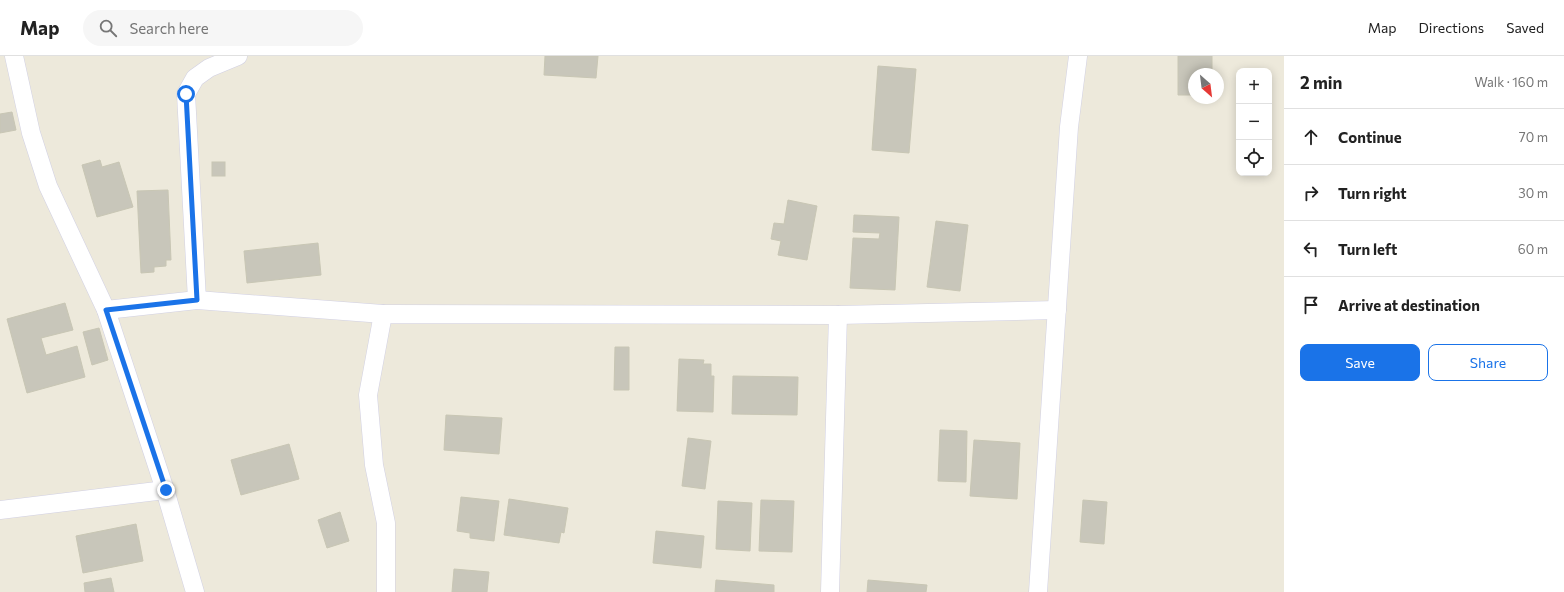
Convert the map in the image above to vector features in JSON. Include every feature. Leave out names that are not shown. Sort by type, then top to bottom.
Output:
[{"type":"street","points":[[14,56],[31,133],[48,186],[106,310],[166,490],[195,592]]},
{"type":"street","points":[[197,300],[186,94],[195,78],[204,71],[238,56]]},
{"type":"street","points":[[1038,592],[1069,127],[1078,56]]},
{"type":"street","points":[[106,310],[197,300],[383,314],[838,315],[1057,310]]},
{"type":"street","points":[[383,314],[368,395],[374,465],[386,523],[386,592]]},
{"type":"street","points":[[830,592],[838,315]]},
{"type":"street","points":[[0,510],[166,490]]},
{"type":"building","points":[[545,56],[598,56],[596,78],[544,75]]},
{"type":"building","points":[[1178,56],[1212,56],[1212,68],[1188,68],[1188,95],[1178,95]]},
{"type":"building","points":[[878,66],[916,69],[909,153],[872,150]]},
{"type":"building","points":[[12,112],[16,130],[0,133],[0,114]]},
{"type":"building","points":[[100,160],[102,167],[119,162],[133,207],[97,217],[82,165]]},
{"type":"building","points":[[212,162],[225,162],[225,176],[212,176]]},
{"type":"building","points":[[168,190],[171,260],[166,260],[166,266],[154,267],[154,272],[141,273],[137,191]]},
{"type":"building","points":[[788,200],[817,206],[807,260],[778,255],[781,241],[771,239],[774,223],[784,224]]},
{"type":"building","points":[[854,215],[899,217],[895,290],[850,288],[853,238],[879,239],[880,233],[853,232]]},
{"type":"building","points":[[936,221],[968,225],[960,291],[927,287]]},
{"type":"building","points":[[318,243],[321,275],[247,283],[244,251]]},
{"type":"building","points":[[65,303],[73,330],[41,338],[46,355],[77,346],[85,377],[27,393],[7,319]]},
{"type":"building","points":[[99,328],[108,360],[92,365],[83,332]]},
{"type":"building","points":[[615,347],[629,347],[629,390],[614,390]]},
{"type":"building","points":[[679,359],[704,360],[703,364],[711,364],[711,376],[714,376],[713,412],[677,411]]},
{"type":"building","points":[[733,376],[798,377],[797,415],[732,414]]},
{"type":"building","points":[[446,415],[502,418],[499,454],[444,450]]},
{"type":"building","points":[[940,430],[967,431],[966,482],[938,481]]},
{"type":"building","points":[[688,438],[711,441],[705,489],[682,486]]},
{"type":"building","points":[[974,440],[1020,443],[1017,499],[970,496]]},
{"type":"building","points":[[289,444],[299,479],[241,495],[231,460]]},
{"type":"building","points":[[461,497],[499,501],[494,541],[470,538],[470,533],[457,531]]},
{"type":"building","points":[[509,499],[568,508],[564,533],[561,532],[559,543],[504,535]]},
{"type":"building","points":[[761,500],[794,501],[792,552],[759,551]]},
{"type":"building","points":[[1083,500],[1107,502],[1104,544],[1080,542]]},
{"type":"building","points":[[718,501],[752,503],[750,551],[716,549]]},
{"type":"building","points":[[340,512],[349,541],[327,548],[318,520]]},
{"type":"building","points":[[136,524],[143,561],[83,573],[76,536]]},
{"type":"building","points":[[656,531],[704,536],[701,568],[653,563]]},
{"type":"building","points":[[454,569],[489,572],[487,592],[452,592]]},
{"type":"building","points":[[111,578],[114,592],[85,592],[84,583]]},
{"type":"building","points":[[716,580],[774,585],[774,592],[715,592]]},
{"type":"building","points":[[868,580],[927,585],[926,592],[867,592]]},
{"type":"route","points":[[166,490],[129,385],[106,310],[197,300],[186,94]]}]
